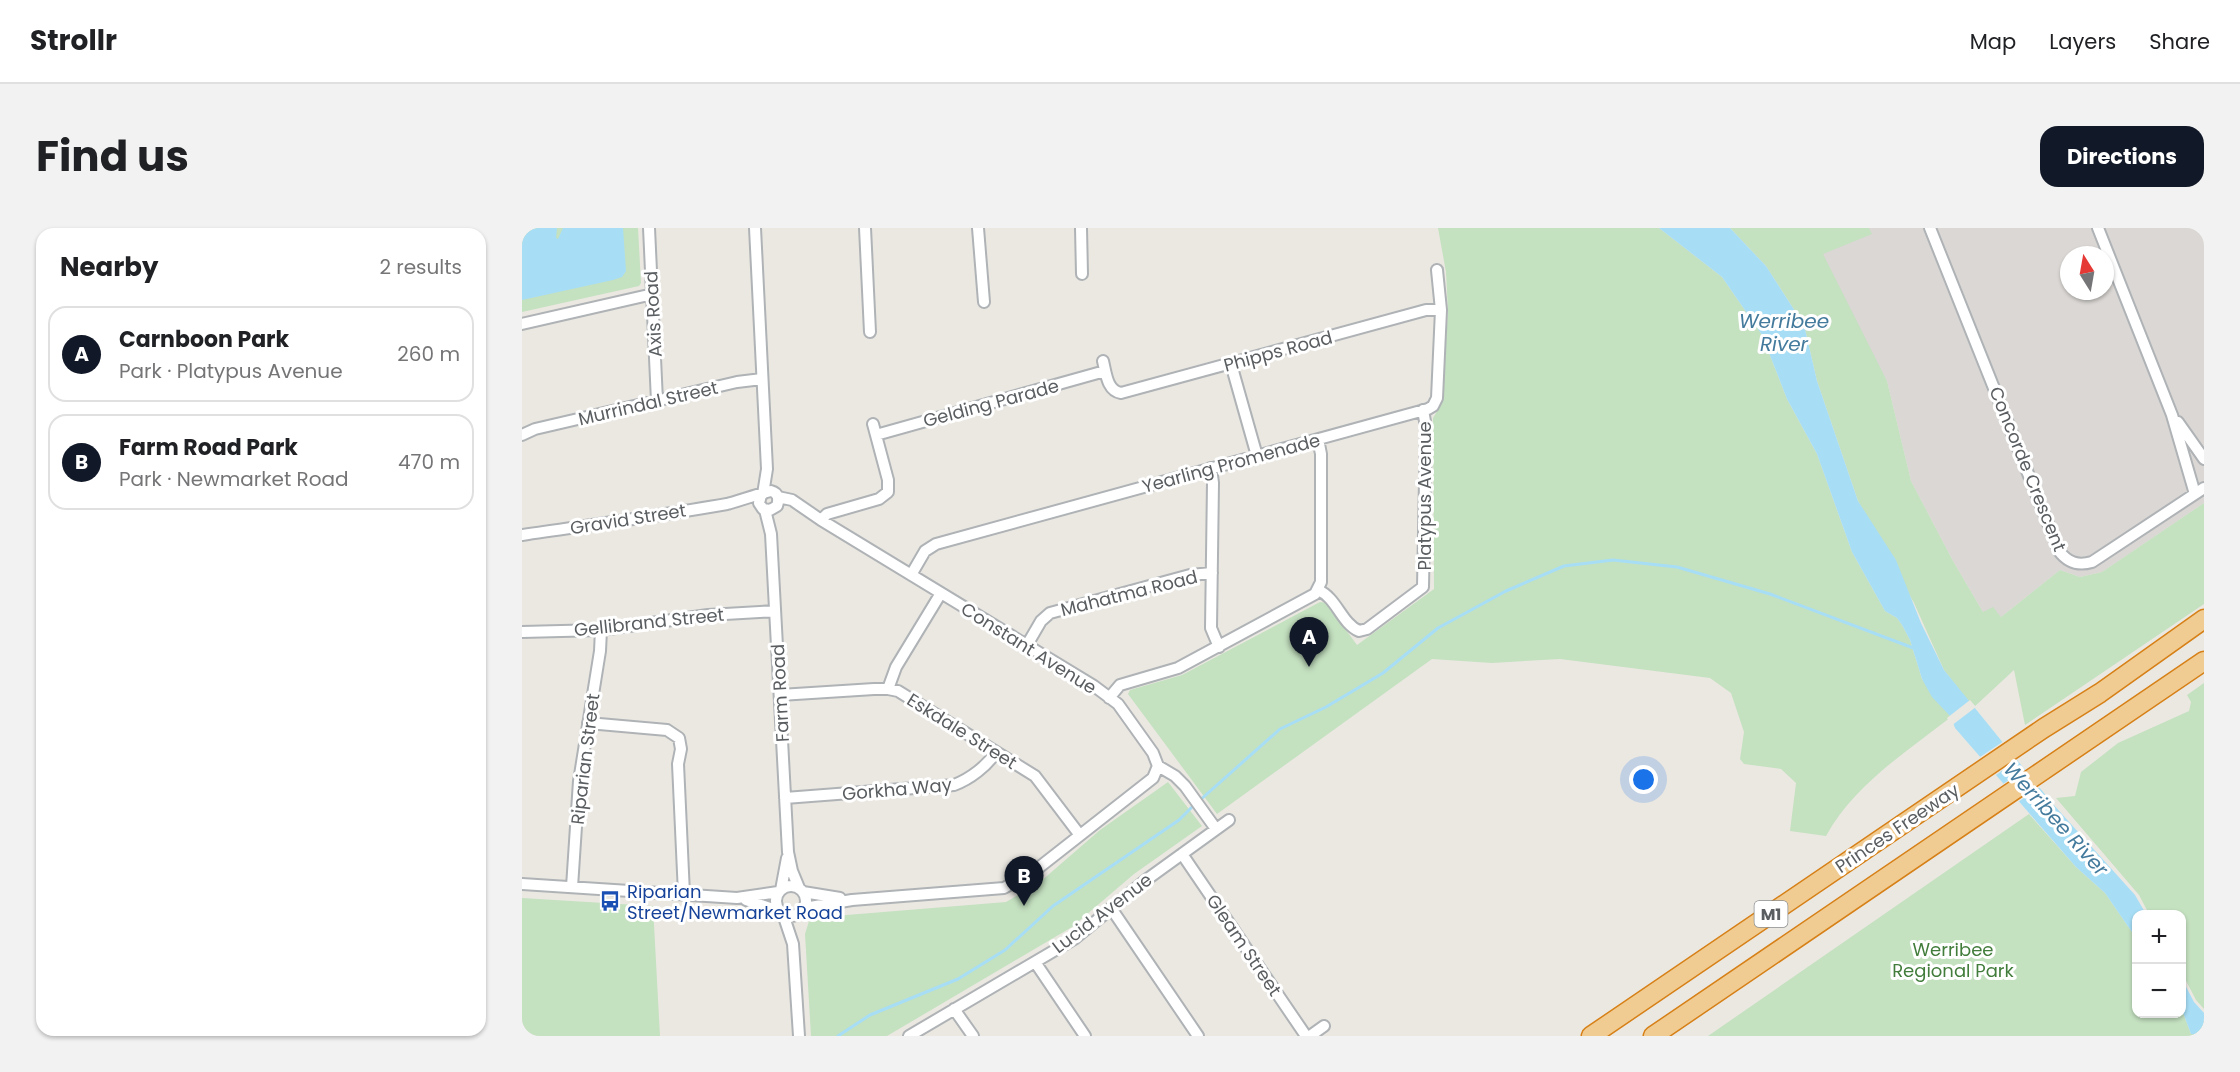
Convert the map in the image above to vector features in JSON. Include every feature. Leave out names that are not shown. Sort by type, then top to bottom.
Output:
[{"type":"highway","name":"Princes Freeway","points":[[1591,1036],[2044,728],[2100,693],[2204,619]]},
{"type":"highway","name":"Princes Freeway","points":[[1653,1036],[2204,661]]},
{"type":"street","name":"Axis Road","points":[[649,228],[657,400]]},
{"type":"street","points":[[865,228],[870,332]]},
{"type":"street","points":[[978,228],[984,302]]},
{"type":"street","points":[[1081,228],[1082,274]]},
{"type":"street","name":"Concorde Crescent","points":[[1930,228],[2064,558],[2082,565],[2092,562],[2199,491]]},
{"type":"street","points":[[2098,228],[2172,415],[2199,491]]},
{"type":"street","name":"Farm Road","points":[[755,229],[767,469],[772,504],[771,534],[788,852],[792,871],[801,890]]},
{"type":"street","points":[[1423,410],[1433,406],[1437,398],[1442,310],[1437,270]]},
{"type":"street","points":[[522,324],[653,294]]},
{"type":"street","name":"Phipps Road","points":[[1104,366],[1111,388],[1115,392],[1127,392],[1426,310],[1442,310]]},
{"type":"street","points":[[1231,364],[1257,456]]},
{"type":"street","name":"Gelding Parade","points":[[821,520],[826,514],[879,498],[888,492],[888,480],[874,429],[1104,366]]},
{"type":"street","name":"Murrindal Street","points":[[522,435],[535,429],[657,400],[747,380],[762,380]]},
{"type":"street","name":"Yearling Promenade","points":[[911,575],[926,551],[936,544],[1423,410]]},
{"type":"street","name":"Platypus Avenue","points":[[1318,590],[1331,598],[1352,627],[1359,631],[1367,629],[1424,586],[1426,427],[1423,410]]},
{"type":"street","points":[[2172,415],[2204,459]]},
{"type":"street","name":"Murrindal Street","points":[[522,429],[535,429]]},
{"type":"street","points":[[1109,698],[1120,685],[1178,668],[1309,599],[1318,590],[1321,582],[1321,454],[1318,439]]},
{"type":"street","points":[[1211,468],[1213,483],[1211,628],[1219,647]]},
{"type":"street","name":"Farm Road","points":[[767,469],[759,503],[772,504]]},
{"type":"street","name":"Gravid Street","points":[[522,535],[735,502],[762,494]]},
{"type":"street","name":"Gravid Street","points":[[735,502],[772,504]]},
{"type":"street","name":"Constant Avenue","points":[[772,504],[803,508],[1094,686],[1118,704],[1153,753],[1158,766]]},
{"type":"street","name":"Mahatma Road","points":[[1027,645],[1041,621],[1050,613],[1190,575],[1212,573]]},
{"type":"street","points":[[888,689],[896,668],[941,593]]},
{"type":"street","name":"Gellibrand Street","points":[[522,632],[601,630],[708,615],[775,611]]},
{"type":"street","name":"Riparian Street","points":[[572,887],[579,781],[601,630]]},
{"type":"street","name":"Eskdale Street","points":[[780,696],[888,689],[898,691],[1035,776],[1079,834]]},
{"type":"street","points":[[588,723],[667,730],[679,738],[681,749],[678,764],[684,894]]},
{"type":"street","name":"Gorkha Way","points":[[785,798],[954,785],[981,769],[996,752]]},
{"type":"street","points":[[737,898],[793,916],[803,910],[852,900],[1004,888],[1037,869],[1153,778],[1158,766],[1175,776],[1216,829]]},
{"type":"street","name":"Lucid Avenue","points":[[909,1036],[1074,939],[1111,908],[1229,820]]},
{"type":"street","name":"Farm Road","points":[[779,891],[788,852]]},
{"type":"street","name":"Gleam Street","points":[[1182,854],[1308,1036]]},
{"type":"street","points":[[522,884],[737,898],[779,891],[790,886],[852,900]]},
{"type":"street","points":[[793,944],[806,900],[801,890]]},
{"type":"street","points":[[779,891],[776,900],[793,944],[799,1036]]},
{"type":"street","points":[[1111,908],[1198,1036]]},
{"type":"street","points":[[1035,962],[1085,1036]]},
{"type":"street","points":[[954,1009],[973,1036]]},
{"type":"street","points":[[1308,1036],[1324,1026]]},
{"type":"shaded area","points":[[1801,228],[2204,228],[2204,503],[2102,572],[2080,577],[2060,570],[2001,617],[1983,612],[1911,481],[1887,381]]},
{"type":"green space","points":[[522,228],[638,228],[641,283],[639,286],[522,312]]},
{"type":"green space","points":[[1438,228],[1659,228],[1722,277],[1762,335],[1787,399],[1817,454],[1852,552],[1885,611],[1897,618],[1902,625],[1910,640],[1922,679],[1951,717],[1866,785],[1851,801],[1826,836],[1790,831],[1796,783],[1781,769],[1744,764],[1740,759],[1744,732],[1731,693],[1710,678],[1560,659],[1492,663],[1432,659],[1217,814],[1128,694],[1130,690],[1182,675],[1320,602],[1326,603],[1357,645],[1434,589],[1433,418],[1442,403],[1448,311],[1446,272]]},
{"type":"green space","points":[[1730,228],[1869,228],[1872,234],[1823,254],[1887,381],[1911,481],[1983,612],[1993,607],[2001,617],[2060,570],[2080,577],[2102,572],[2204,503],[2204,604],[2025,725],[2014,670],[1973,708],[1944,670],[1914,603],[1858,501],[1817,381],[1804,325],[1766,266]]},
{"type":"green space","points":[[2204,683],[2204,1009],[2196,1000],[2186,981],[2186,910],[2147,910],[2139,895],[2056,798],[2075,796],[2081,772],[2118,743],[2189,711],[2191,702],[2187,695]]},
{"type":"green space","points":[[1168,782],[1202,826],[1134,874],[1072,927],[887,1036],[811,1036],[805,934],[810,918],[1006,902],[1040,882],[1100,830]]},
{"type":"green space","name":"Werribee Regional Park","points":[[2029,814],[2076,867],[2105,893],[2132,932],[2132,1018],[2185,1018],[2191,1034],[2204,1020],[2204,1036],[1708,1036]]},
{"type":"green space","points":[[522,898],[653,906],[660,1036],[522,1036]]},
{"type":"water","points":[[522,228],[557,228],[556,238],[558,239],[563,228],[623,228],[626,271],[622,277],[613,280],[522,300]]},
{"type":"water","name":"Werribee River","points":[[1659,228],[1730,228],[1766,266],[1804,325],[1817,381],[1858,501],[1896,560],[1921,623],[1944,670],[2052,803],[2135,895],[2144,910],[2132,910],[2132,932],[2105,893],[2076,867],[1955,728],[1951,717],[1932,697],[1922,679],[1910,640],[1902,625],[1897,618],[1885,611],[1852,552],[1817,454],[1787,399],[1762,335],[1722,277]]},
{"type":"water","points":[[2186,987],[2194,1002],[2204,1013],[2204,1036],[2191,1034],[2185,1018]]},
{"type":"pier","points":[[1970,700],[1976,707],[1951,726],[1947,718]]},
{"type":"pier","points":[[2004,741],[2019,759],[1993,777],[1977,759]]},
{"type":"pier","points":[[2027,768],[2042,786],[2015,804],[2000,786]]},
{"type":"waterway","points":[[1199,801],[1280,729],[1326,707],[1383,673],[1438,628],[1506,591],[1564,566],[1613,560],[1677,567],[1770,594],[1916,649]]},
{"type":"waterway","points":[[838,1036],[870,1015],[958,979],[1005,950],[1053,906],[1179,820],[1194,805]]},
{"type":"place","name":"Carnboon Park","points":[[1309,667]]},
{"type":"place","name":"Riparian Street/Newmarket Road","points":[[610,901]]},
{"type":"place","name":"Farm Road Park","points":[[1024,906]]}]
